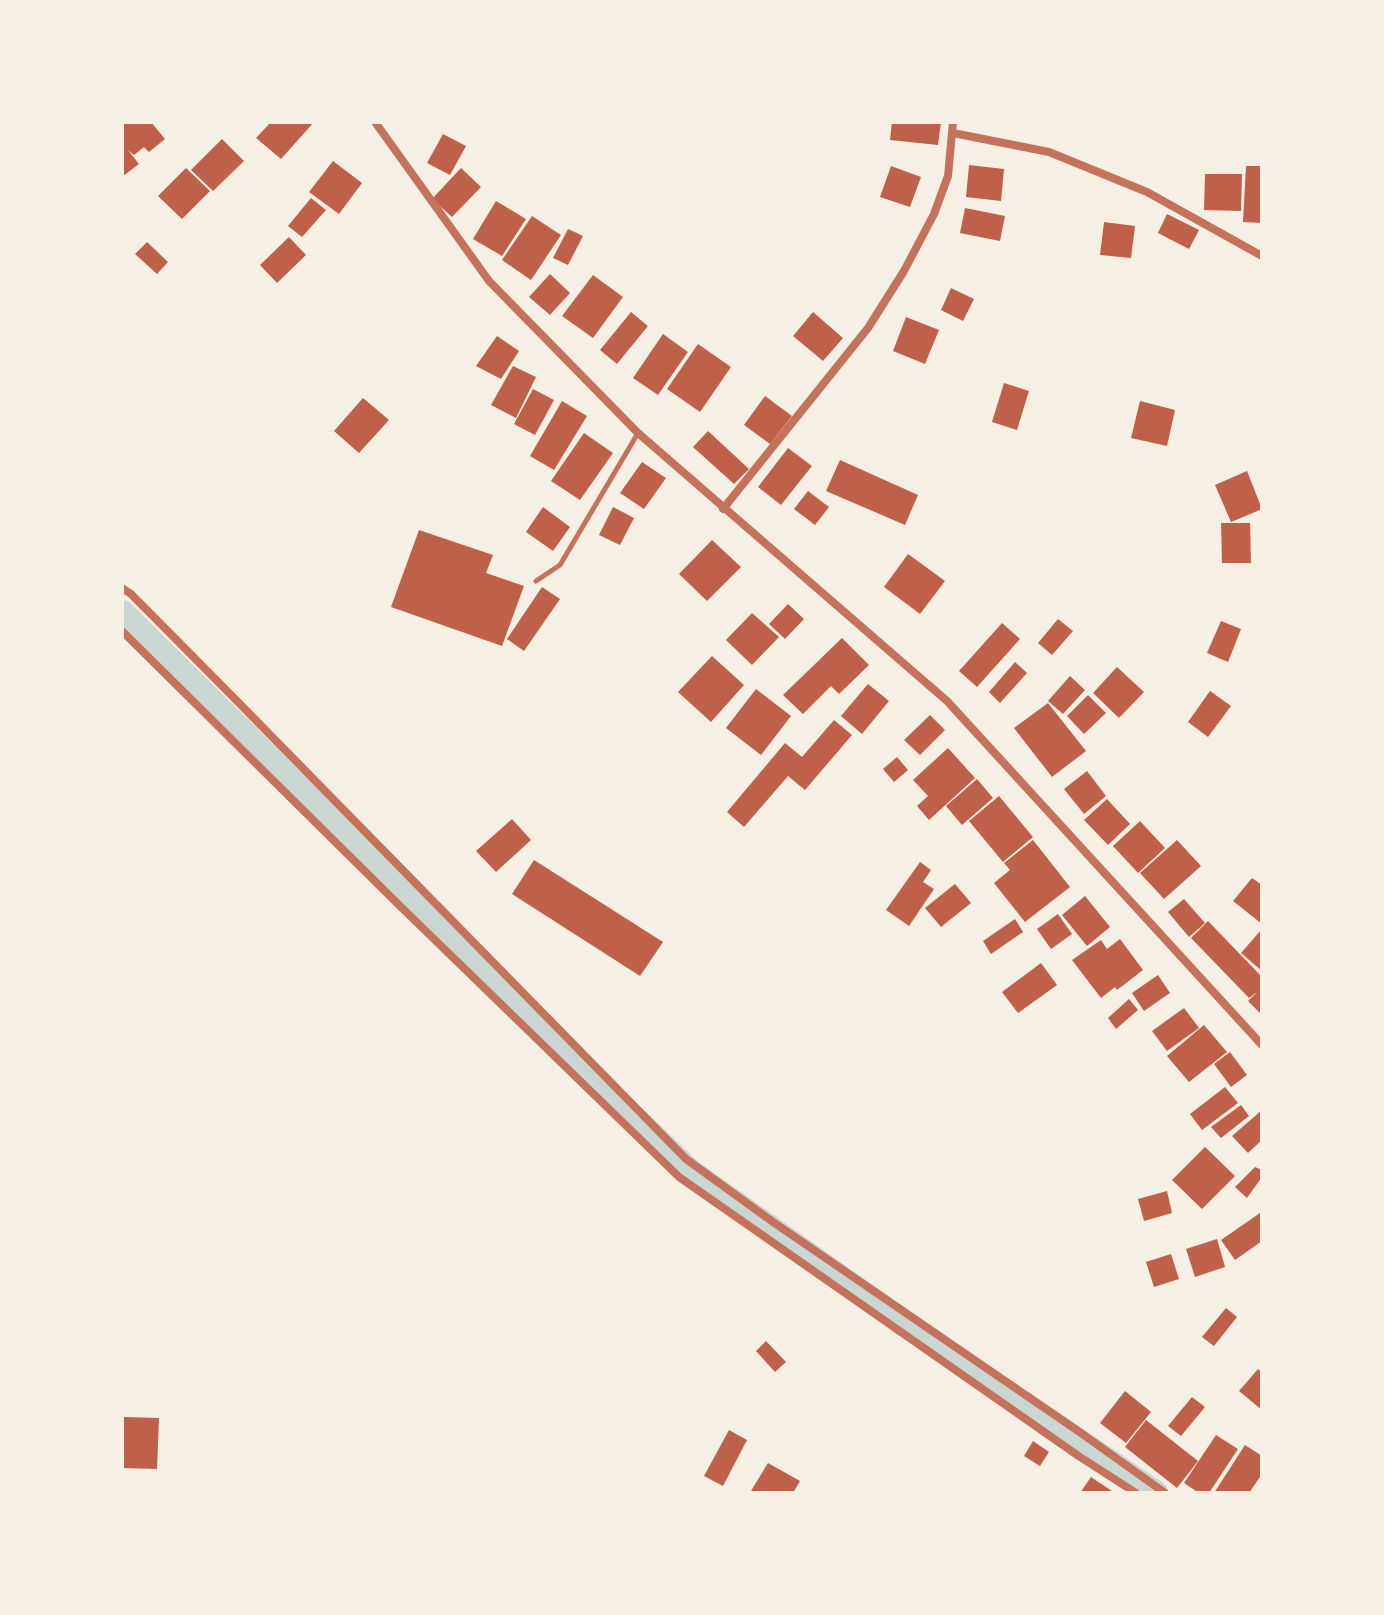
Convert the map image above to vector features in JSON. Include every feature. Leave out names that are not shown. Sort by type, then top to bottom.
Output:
[{"type":"street","points":[[375,122],[489,281],[638,433],[947,701],[1262,1045]]},
{"type":"street","points":[[723,509],[868,328],[904,271],[934,214],[948,176],[953,122]]},
{"type":"street","points":[[953,133],[1049,152],[1147,192],[1262,256]]},
{"type":"street","points":[[122,588],[686,1159],[1165,1493]]},
{"type":"street","points":[[122,631],[679,1177],[1136,1493]]},
{"type":"lane","points":[[536,581],[560,565],[638,433]]},
{"type":"building","points":[[122,122],[151,122],[165,139],[149,152],[144,147],[134,155],[128,150],[139,164],[122,177]]},
{"type":"building","points":[[271,122],[314,122],[281,159],[256,138]]},
{"type":"building","points":[[892,122],[941,122],[938,145],[890,140]]},
{"type":"building","points":[[443,134],[466,146],[450,175],[427,163]]},
{"type":"building","points":[[222,139],[244,161],[213,191],[191,170]]},
{"type":"building","points":[[333,161],[362,183],[339,214],[309,192]]},
{"type":"building","points":[[969,165],[1004,169],[1001,201],[966,197]]},
{"type":"building","points":[[891,166],[921,177],[910,207],[880,197]]},
{"type":"building","points":[[1246,166],[1262,166],[1262,223],[1243,222]]},
{"type":"building","points":[[186,168],[210,191],[182,219],[158,196]]},
{"type":"building","points":[[461,168],[481,187],[452,217],[432,199]]},
{"type":"building","points":[[1205,174],[1242,174],[1241,211],[1204,210]]},
{"type":"building","points":[[311,198],[326,210],[302,237],[288,226]]},
{"type":"building","points":[[496,201],[526,219],[502,256],[473,239]]},
{"type":"building","points":[[965,208],[1005,216],[1000,241],[960,233]]},
{"type":"building","points":[[1167,214],[1199,230],[1189,249],[1158,233]]},
{"type":"building","points":[[532,216],[561,235],[531,280],[502,260]]},
{"type":"building","points":[[1104,222],[1135,226],[1131,258],[1100,255]]},
{"type":"building","points":[[568,229],[583,236],[568,265],[553,258]]},
{"type":"building","points":[[289,237],[306,255],[277,283],[260,265]]},
{"type":"building","points":[[147,242],[168,262],[157,274],[135,254]]},
{"type":"building","points":[[550,274],[570,293],[550,315],[529,297]]},
{"type":"building","points":[[593,275],[623,297],[593,338],[562,316]]},
{"type":"building","points":[[951,288],[974,299],[963,321],[941,310]]},
{"type":"building","points":[[631,312],[648,326],[617,364],[600,350]]},
{"type":"building","points":[[813,312],[843,338],[823,361],[793,336]]},
{"type":"building","points":[[906,317],[939,330],[925,364],[893,351]]},
{"type":"building","points":[[663,334],[688,352],[658,395],[633,378]]},
{"type":"building","points":[[497,336],[519,351],[501,379],[476,366]]},
{"type":"building","points":[[698,344],[731,367],[700,412],[667,389]]},
{"type":"building","points":[[513,366],[536,377],[516,418],[491,405]]},
{"type":"building","points":[[1004,383],[1029,391],[1017,430],[992,422]]},
{"type":"building","points":[[533,389],[554,400],[535,435],[514,424]]},
{"type":"building","points":[[765,396],[792,416],[770,444],[744,425]]},
{"type":"building","points":[[363,398],[389,420],[359,453],[334,431]]},
{"type":"building","points":[[562,401],[587,416],[554,470],[530,456]]},
{"type":"building","points":[[1140,401],[1175,410],[1167,446],[1131,438]]},
{"type":"building","points":[[708,431],[749,469],[734,484],[693,447]]},
{"type":"building","points":[[584,433],[613,453],[580,500],[551,481]]},
{"type":"building","points":[[788,448],[812,466],[781,505],[758,487]]},
{"type":"building","points":[[840,460],[918,495],[905,525],[826,491]]},
{"type":"building","points":[[642,462],[666,478],[644,509],[620,493]]},
{"type":"building","points":[[1247,471],[1262,509],[1231,522],[1215,485]]},
{"type":"building","points":[[808,491],[829,507],[815,525],[794,509]]},
{"type":"building","points":[[543,507],[570,527],[553,551],[526,532]]},
{"type":"building","points":[[613,507],[634,518],[620,545],[599,535]]},
{"type":"building","points":[[1221,523],[1250,523],[1251,563],[1222,563]]},
{"type":"building","points":[[419,530],[493,555],[486,573],[524,586],[502,646],[391,607]]},
{"type":"building","points":[[712,540],[741,567],[707,601],[679,574]]},
{"type":"building","points":[[908,554],[945,581],[920,614],[884,587]]},
{"type":"building","points":[[542,587],[560,599],[524,651],[507,639]]},
{"type":"building","points":[[788,604],[804,619],[785,639],[769,624]]},
{"type":"building","points":[[752,613],[779,637],[752,665],[726,640]]},
{"type":"building","points":[[1058,619],[1073,631],[1052,655],[1038,643]]},
{"type":"building","points":[[1221,621],[1241,629],[1228,662],[1207,653]]},
{"type":"building","points":[[1002,623],[1020,639],[977,687],[959,671]]},
{"type":"building","points":[[842,638],[869,665],[839,694],[831,686],[803,714],[783,695]]},
{"type":"building","points":[[712,656],[744,685],[711,722],[678,692]]},
{"type":"building","points":[[1015,662],[1027,673],[1000,703],[989,692]]},
{"type":"building","points":[[1117,667],[1144,692],[1119,718],[1093,693]]},
{"type":"building","points":[[1070,676],[1085,690],[1063,714],[1048,701]]},
{"type":"building","points":[[868,684],[889,701],[862,734],[841,716]]},
{"type":"building","points":[[756,689],[791,716],[761,755],[726,728]]},
{"type":"building","points":[[1210,691],[1231,706],[1208,737],[1188,722]]},
{"type":"building","points":[[1088,695],[1106,713],[1084,734],[1067,716]]},
{"type":"building","points":[[1048,703],[1086,751],[1052,777],[1014,728]]},
{"type":"building","points":[[930,715],[945,730],[920,755],[904,740]]},
{"type":"building","points":[[834,720],[852,735],[805,790],[788,776],[744,827],[727,812],[785,743],[802,757]]},
{"type":"building","points":[[948,748],[975,778],[929,820],[917,806],[928,796],[913,780]]},
{"type":"building","points":[[897,757],[908,770],[894,782],[883,769]]},
{"type":"building","points":[[1087,771],[1106,796],[1084,814],[1064,789]]},
{"type":"building","points":[[977,779],[993,798],[962,825],[946,806]]},
{"type":"building","points":[[999,796],[1033,837],[1003,862],[969,821]]},
{"type":"building","points":[[1107,799],[1130,824],[1108,845],[1084,820]]},
{"type":"building","points":[[512,819],[531,840],[496,872],[476,851]]},
{"type":"building","points":[[1140,821],[1165,848],[1138,873],[1113,846]]},
{"type":"building","points":[[1033,840],[1070,887],[1025,922],[994,883],[1010,870],[1004,863]]},
{"type":"building","points":[[1177,840],[1201,866],[1164,899],[1140,873]]},
{"type":"building","points":[[534,860],[663,942],[640,976],[512,894]]},
{"type":"building","points":[[920,862],[931,870],[923,882],[934,889],[909,926],[886,910]]},
{"type":"building","points":[[1252,878],[1262,885],[1262,924],[1233,901]]},
{"type":"building","points":[[955,884],[971,903],[941,927],[925,908]]},
{"type":"building","points":[[1085,896],[1110,927],[1087,946],[1062,915]]},
{"type":"building","points":[[1184,899],[1205,923],[1189,937],[1168,912]]},
{"type":"building","points":[[1058,914],[1072,934],[1051,949],[1037,929]]},
{"type":"building","points":[[1015,919],[1023,932],[991,954],[983,941]]},
{"type":"building","points":[[1208,921],[1262,977],[1262,1015],[1248,1001],[1257,992],[1249,998],[1191,938]]},
{"type":"building","points":[[1262,929],[1262,971],[1241,953]]},
{"type":"building","points":[[1120,939],[1143,970],[1101,998],[1072,960],[1101,940],[1107,949]]},
{"type":"building","points":[[1041,963],[1057,985],[1018,1013],[1002,992]]},
{"type":"building","points":[[1158,975],[1170,993],[1144,1011],[1132,993]]},
{"type":"building","points":[[1129,999],[1138,1010],[1116,1029],[1108,1018]]},
{"type":"building","points":[[1184,1008],[1199,1028],[1167,1051],[1152,1031]]},
{"type":"building","points":[[1204,1025],[1227,1052],[1189,1082],[1167,1056]]},
{"type":"building","points":[[1230,1052],[1247,1075],[1231,1087],[1214,1064]]},
{"type":"building","points":[[1225,1087],[1238,1103],[1202,1130],[1190,1114]]},
{"type":"building","points":[[1241,1105],[1249,1116],[1221,1138],[1211,1127]]},
{"type":"building","points":[[1262,1110],[1262,1140],[1248,1153],[1232,1136]]},
{"type":"building","points":[[1205,1147],[1235,1176],[1202,1209],[1172,1180]]},
{"type":"building","points":[[1255,1167],[1262,1170],[1262,1177],[1247,1198],[1235,1187]]},
{"type":"building","points":[[1167,1191],[1172,1213],[1144,1221],[1138,1199]]},
{"type":"building","points":[[1260,1213],[1262,1241],[1235,1260],[1221,1240]]},
{"type":"building","points":[[1217,1239],[1225,1267],[1195,1277],[1186,1249]]},
{"type":"building","points":[[1171,1254],[1179,1279],[1154,1287],[1146,1262]]},
{"type":"building","points":[[1226,1308],[1237,1317],[1214,1346],[1202,1337]]},
{"type":"building","points":[[766,1341],[786,1362],[775,1372],[756,1351]]},
{"type":"building","points":[[1258,1369],[1262,1372],[1262,1410],[1239,1391]]},
{"type":"building","points":[[1125,1391],[1151,1412],[1126,1443],[1100,1423]]},
{"type":"building","points":[[1192,1397],[1205,1407],[1181,1436],[1168,1426]]},
{"type":"building","points":[[124,1417],[159,1418],[157,1469],[122,1468]]},
{"type":"building","points":[[1146,1420],[1198,1461],[1177,1488],[1125,1447]]},
{"type":"building","points":[[729,1430],[747,1440],[723,1486],[704,1476]]},
{"type":"building","points":[[1216,1435],[1238,1449],[1209,1493],[1199,1493],[1184,1483]]},
{"type":"building","points":[[1033,1441],[1049,1452],[1040,1466],[1024,1456]]},
{"type":"building","points":[[1245,1445],[1262,1456],[1262,1474],[1249,1493],[1214,1493]]},
{"type":"building","points":[[768,1463],[800,1481],[793,1493],[751,1491]]},
{"type":"building","points":[[1091,1477],[1115,1493],[1080,1493]]},
{"type":"waterway","points":[[122,613],[689,1171],[934,1344],[1155,1493]]}]
